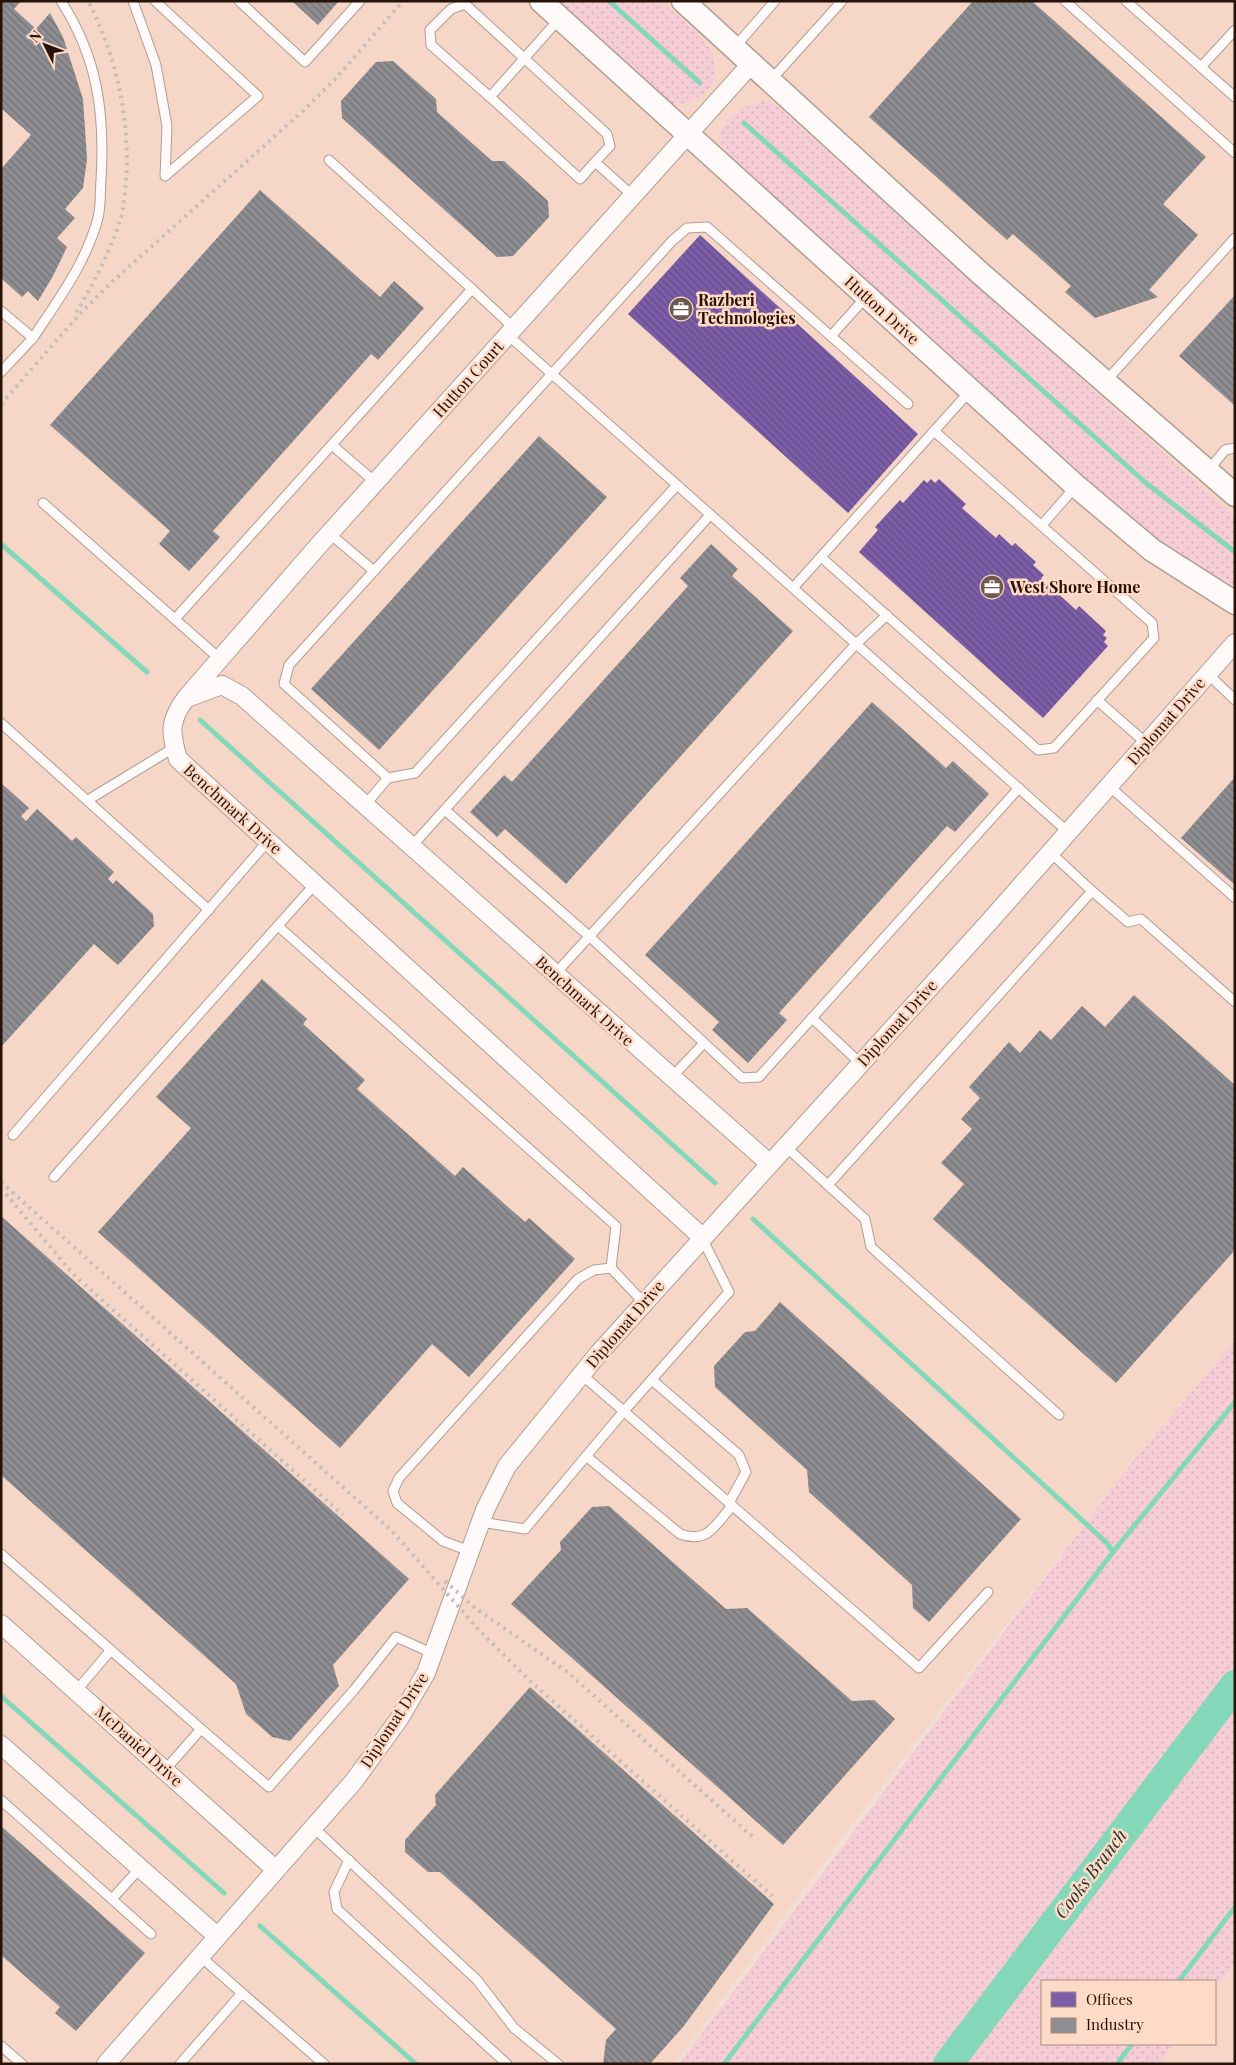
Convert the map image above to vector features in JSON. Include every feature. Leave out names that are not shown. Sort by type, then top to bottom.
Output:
[{"type":"street","name":"Hutton Drive","points":[[541,1],[1076,486],[1152,550],[1235,603]]},
{"type":"street","points":[[683,1],[980,273],[1235,495]]},
{"type":"street","name":"Hutton Court","points":[[186,698],[329,533],[752,63]]},
{"type":"street","name":"Diplomat Drive","points":[[106,2064],[354,1781],[399,1718],[426,1673],[452,1598],[472,1552],[481,1522],[507,1466],[581,1374],[702,1237],[1068,832],[1235,643]]},
{"type":"street","name":"Benchmark Drive","points":[[702,1237],[178,759],[171,734],[176,712],[186,698],[222,685],[242,696],[769,1163]]},
{"type":"street","name":"McDaniel Drive","points":[[1,1624],[275,1869]]},
{"type":"street","points":[[1,1745],[217,1936]]},
{"type":"lane","points":[[1,372],[32,338],[73,279],[98,217],[102,155],[98,87],[77,26],[61,1]]},
{"type":"lane","points":[[133,1],[157,74],[166,126],[166,176],[258,96],[155,1]]},
{"type":"lane","points":[[239,1],[305,62],[360,1]]},
{"type":"lane","points":[[734,47],[775,1]]},
{"type":"lane","points":[[771,80],[842,1]]},
{"type":"lane","points":[[1065,1],[1235,153]]},
{"type":"lane","points":[[1132,3],[1235,96]]},
{"type":"lane","points":[[465,4],[526,57],[607,134],[610,146],[580,179],[430,45],[430,30],[451,9],[465,4]]},
{"type":"lane","points":[[490,97],[560,18]]},
{"type":"lane","points":[[1201,67],[1235,30]]},
{"type":"lane","points":[[329,160],[472,289],[552,374],[1068,832]]},
{"type":"lane","points":[[595,162],[633,196]]},
{"type":"lane","points":[[388,778],[284,684],[289,665],[672,241],[687,228],[707,227],[908,404]]},
{"type":"lane","points":[[1106,382],[1235,238]]},
{"type":"lane","points":[[175,619],[472,289]]},
{"type":"lane","points":[[830,336],[867,296]]},
{"type":"lane","points":[[1,311],[32,338]]},
{"type":"lane","points":[[793,588],[970,391]]},
{"type":"lane","points":[[821,557],[1038,750],[1054,748],[1154,638],[1152,623],[934,431]]},
{"type":"lane","points":[[332,444],[375,482]]},
{"type":"lane","points":[[1207,471],[1225,450],[1235,448]]},
{"type":"lane","points":[[364,805],[388,778],[415,773],[677,485]]},
{"type":"lane","points":[[1042,526],[1076,486]]},
{"type":"lane","points":[[43,503],[220,659]]},
{"type":"lane","points":[[412,846],[710,515]]},
{"type":"lane","points":[[329,533],[374,571]]},
{"type":"lane","points":[[555,974],[856,644],[887,615]]},
{"type":"lane","points":[[1208,674],[1235,700]]},
{"type":"lane","points":[[1097,700],[1146,743]]},
{"type":"lane","points":[[1,723],[209,910]]},
{"type":"lane","points":[[88,800],[175,747]]},
{"type":"lane","points":[[1109,786],[1235,898]]},
{"type":"lane","points":[[445,810],[589,936],[742,1078],[758,1077],[1019,788]]},
{"type":"lane","points":[[13,1135],[268,842]]},
{"type":"lane","points":[[1050,852],[1128,922],[1141,919],[1235,1002]]},
{"type":"lane","points":[[54,1177],[315,884]]},
{"type":"lane","points":[[828,1185],[1092,891]]},
{"type":"lane","points":[[278,926],[616,1226],[611,1268]]},
{"type":"lane","points":[[812,1018],[860,1063]]},
{"type":"lane","points":[[672,1078],[704,1043]]},
{"type":"lane","points":[[785,1146],[865,1219],[871,1247],[1059,1415]]},
{"type":"lane","points":[[481,1522],[524,1530],[624,1411],[729,1292],[702,1237]]},
{"type":"lane","points":[[611,1268],[644,1303]]},
{"type":"lane","points":[[472,1552],[443,1541],[397,1503],[393,1491],[399,1478],[578,1279],[594,1270],[611,1268]]},
{"type":"lane","points":[[581,1374],[919,1668],[988,1592]]},
{"type":"lane","points":[[586,1456],[680,1534],[692,1538],[706,1536],[731,1504],[746,1472],[739,1455],[652,1380]]},
{"type":"lane","points":[[1,1554],[269,1787],[354,1690],[396,1637],[434,1654]]},
{"type":"lane","points":[[77,1690],[111,1650]]},
{"type":"lane","points":[[165,1770],[201,1729]]},
{"type":"lane","points":[[1,1800],[151,1934]]},
{"type":"lane","points":[[313,1827],[477,1980],[514,2028],[558,2064]]},
{"type":"lane","points":[[349,1860],[334,1892],[337,1910],[507,2064]]},
{"type":"lane","points":[[112,1899],[140,1868]]},
{"type":"lane","points":[[200,1956],[324,2064]]},
{"type":"lane","points":[[180,2064],[242,1993]]},
{"type":"lane","points":[[1,2046],[22,2064]]},
{"type":"shaded area","points":[[1,1],[1235,1],[1235,1340],[1122,1475],[861,1813],[674,2064],[1,2064]]},
{"type":"shaded area","points":[[551,1],[660,1],[703,39],[711,51],[715,63],[715,76],[708,89],[696,99],[686,103],[671,105]]},
{"type":"shaded area","points":[[766,101],[778,107],[1235,517],[1235,585],[1193,566],[1152,538],[1102,497],[732,160],[724,151],[721,138],[722,129],[726,122],[740,110]]},
{"type":"shaded area","points":[[1235,1340],[1235,1962],[1216,1987],[1216,1980],[1041,1980],[1041,2045],[1173,2045],[1159,2064],[679,2064],[1122,1475]]},
{"type":"shaded area","points":[[1235,1962],[1235,2064],[1159,2064],[1173,2045],[1216,2045],[1216,1987]]},
{"type":"building: Offices","points":[[700,235],[918,434],[848,513],[628,314]]},
{"type":"building: Offices","points":[[931,479],[935,483],[939,479],[966,504],[962,508],[996,538],[999,534],[1012,546],[1015,543],[1036,562],[1033,565],[1044,575],[1041,578],[1076,610],[1079,606],[1106,631],[1103,635],[1107,638],[1104,642],[1108,646],[1043,718],[859,552],[878,530],[875,527],[900,500],[903,503],[924,480],[927,483]]},
{"type":"building: Industry","points":[[1,1],[21,1],[14,9],[36,29],[50,13],[63,37],[83,99],[87,159],[83,188],[65,209],[75,218],[57,238],[67,247],[38,301],[28,291],[22,297],[1,278],[1,169],[31,135],[1,108]]},
{"type":"building: Industry","points":[[292,1],[339,1],[318,25]]},
{"type":"building: Industry","points":[[973,1],[1032,1],[1206,157],[1163,204],[1198,235],[1149,290],[1158,297],[1095,318],[1065,292],[1071,286],[1013,234],[1007,240],[869,117]]},
{"type":"building: Industry","points":[[393,61],[436,99],[437,112],[492,161],[504,161],[548,201],[549,217],[513,256],[497,257],[342,118],[341,101],[376,62]]},
{"type":"building: Industry","points":[[260,190],[380,297],[394,281],[424,308],[378,360],[371,354],[213,531],[220,537],[189,571],[159,544],[170,531],[50,425]]},
{"type":"building: Industry","points":[[1235,295],[1235,406],[1179,356]]},
{"type":"building: Industry","points":[[539,436],[607,497],[379,750],[311,689]]},
{"type":"building: Industry","points":[[711,544],[738,569],[732,576],[793,631],[566,884],[505,829],[497,837],[470,812],[504,775],[512,782],[688,586],[680,578]]},
{"type":"building: Industry","points":[[872,702],[946,768],[953,761],[989,794],[955,832],[947,826],[779,1013],[787,1020],[748,1063],[712,1030],[719,1022],[645,955]]},
{"type":"building: Industry","points":[[1235,777],[1235,885],[1181,838]]},
{"type":"building: Industry","points":[[1,783],[29,808],[21,816],[26,821],[37,809],[72,841],[76,837],[114,872],[108,879],[113,884],[116,880],[153,914],[154,926],[118,965],[94,944],[1,1047]]},
{"type":"building: Industry","points":[[262,979],[307,1019],[303,1024],[365,1080],[357,1089],[455,1176],[463,1167],[525,1222],[529,1218],[575,1259],[469,1377],[432,1344],[340,1448],[98,1232],[191,1128],[156,1097]]},
{"type":"building: Industry","points":[[1134,995],[1235,1085],[1235,1250],[1116,1383],[933,1219],[964,1184],[941,1163],[972,1129],[961,1119],[980,1098],[969,1087],[1009,1042],[1020,1053],[1040,1030],[1051,1040],[1082,1006],[1105,1027]]},
{"type":"building: Industry","points":[[1,1216],[409,1579],[333,1665],[339,1686],[290,1741],[272,1737],[246,1714],[236,1684],[1,1475]]},
{"type":"building: Industry","points":[[780,1302],[1021,1519],[929,1622],[913,1608],[912,1585],[809,1492],[807,1470],[715,1387],[714,1366],[745,1332],[755,1331]]},
{"type":"building: Industry","points":[[609,1506],[726,1609],[747,1608],[852,1701],[874,1700],[895,1719],[783,1845],[511,1604],[561,1550],[560,1542],[592,1507]]},
{"type":"building: Industry","points":[[530,1687],[774,1904],[683,2027],[650,2064],[603,2064],[606,2040],[616,2029],[440,1872],[428,1872],[405,1852],[405,1840],[436,1805],[435,1795]]},
{"type":"building: Industry","points":[[1,1826],[145,1953],[76,2031],[55,2013],[60,2007],[1,1955]]},
{"type":"waterway","points":[[609,1],[700,83]]},
{"type":"waterway","points":[[744,123],[1146,483],[1235,552]]},
{"type":"waterway","points":[[1,544],[147,672]]},
{"type":"waterway","points":[[200,720],[715,1183]]},
{"type":"waterway","points":[[753,1219],[1107,1543],[1113,1552]]},
{"type":"waterway","points":[[724,2064],[1113,1552],[1235,1402]]},
{"type":"waterway","name":"Cooks Branch","points":[[948,2064],[1235,1685]]},
{"type":"waterway","points":[[1,1696],[224,1893]]},
{"type":"waterway","points":[[1180,1980],[1235,1907]]},
{"type":"waterway","points":[[260,1926],[416,2064]]},
{"type":"waterway","points":[[1117,2064],[1131,2045]]},
{"type":"railway","points":[[76,312],[89,290],[116,232],[123,208],[126,181],[127,155],[122,102],[109,50],[88,1]]},
{"type":"railway","points":[[1,404],[78,316],[112,282],[304,110],[338,76],[403,1]]},
{"type":"railway","points":[[1,1182],[391,1530],[479,1630],[529,1680],[772,1896]]},
{"type":"railway","points":[[6,1194],[73,1274],[343,1515]]},
{"type":"railway","points":[[445,1581],[475,1608],[566,1671],[753,1837]]},
{"type":"place","name":"Razberi Technologies","points":[[681,309]]},
{"type":"place","name":"West Shore Home","points":[[992,587]]}]
